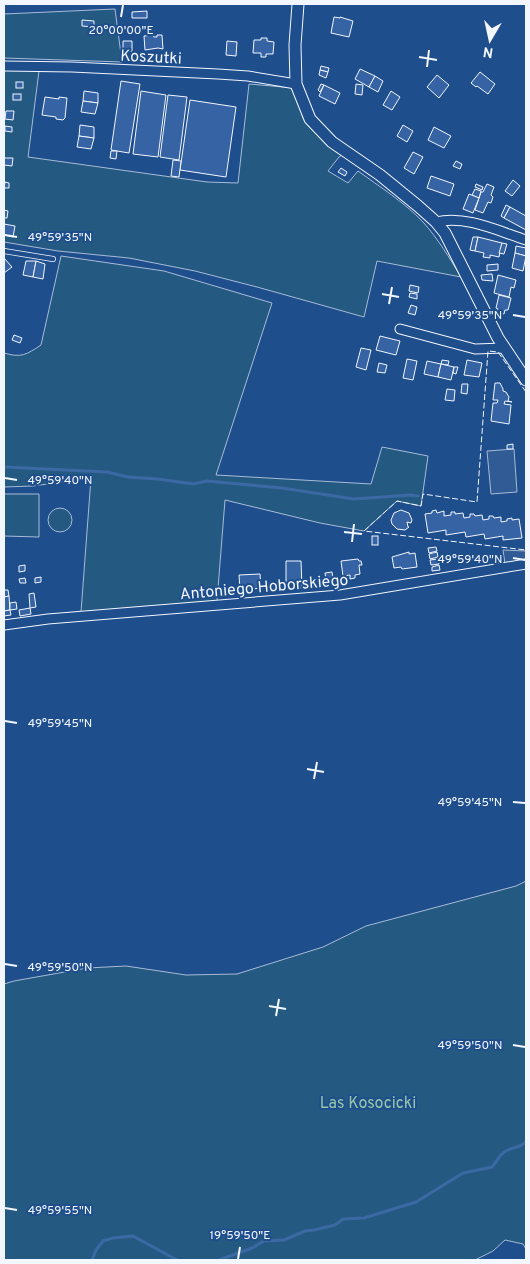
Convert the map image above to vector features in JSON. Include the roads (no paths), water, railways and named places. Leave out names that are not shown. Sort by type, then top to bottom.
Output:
[{"type":"street","points":[[298,4],[295,45],[296,84],[310,119],[332,142],[380,175],[436,222],[445,233],[504,348],[526,380]]},
{"type":"street","name":"Koszutki","points":[[4,66],[72,67],[218,74],[248,76],[296,84]]},
{"type":"street","points":[[436,222],[446,219],[468,222],[526,240]]},
{"type":"street","points":[[400,329],[475,349],[504,348]]},
{"type":"street","name":"Antoniego Hoborskiego","points":[[4,625],[48,619],[340,595],[526,564]]},
{"type":"lane","points":[[4,250],[53,259]]},
{"type":"waterway","points":[[4,467],[107,472],[128,477],[193,484],[207,481],[282,488],[354,499],[418,496]]},
{"type":"waterway","points":[[219,1260],[252,1248],[264,1241],[284,1240],[305,1231],[335,1225],[343,1219],[364,1218],[416,1202],[463,1173],[492,1167],[503,1153],[526,1142]]},
{"type":"waterway","points":[[92,1260],[96,1250],[103,1241],[133,1236],[177,1260]]},
{"type":"park label","name":"Las Kosocicki","points":[[368,1102]]}]
